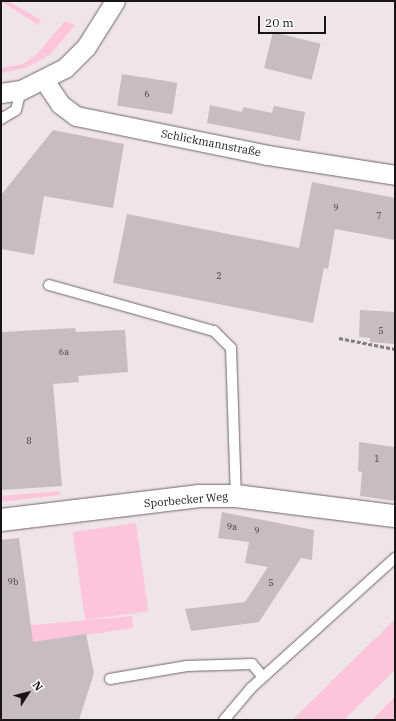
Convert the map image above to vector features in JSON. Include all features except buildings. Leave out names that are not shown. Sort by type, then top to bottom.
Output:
[{"type":"street","points":[[1,93],[21,90],[44,80],[65,68],[86,47],[115,1]]},
{"type":"street","name":"Schlickmannstraße","points":[[44,80],[60,104],[76,116],[268,155],[395,175]]},
{"type":"street","name":"Sporbecker Weg","points":[[1,520],[200,496],[236,496],[395,516]]},
{"type":"lane","points":[[1,119],[16,110],[21,90]]},
{"type":"lane","points":[[49,285],[214,331],[231,348],[236,496]]},
{"type":"lane","points":[[224,720],[263,677],[395,558]]},
{"type":"lane","points":[[110,679],[187,666],[252,664],[263,677]]},
{"type":"path","points":[[339,338],[395,349]]},
{"type":"shaded area","points":[[1,1],[8,1],[41,20],[38,25]]},
{"type":"shaded area","points":[[65,21],[75,25],[50,55],[25,68],[1,73],[1,68],[23,64],[37,54]]},
{"type":"shaded area","points":[[59,491],[60,495],[1,502],[1,496]]},
{"type":"shaded area","points":[[136,523],[148,611],[85,620],[73,532]]},
{"type":"shaded area","points":[[132,616],[133,628],[1,648],[1,628]]},
{"type":"shaded area","points":[[395,619],[395,670],[344,720],[292,720]]},
{"type":"shaded area","points":[[395,696],[395,720],[372,720]]}]
